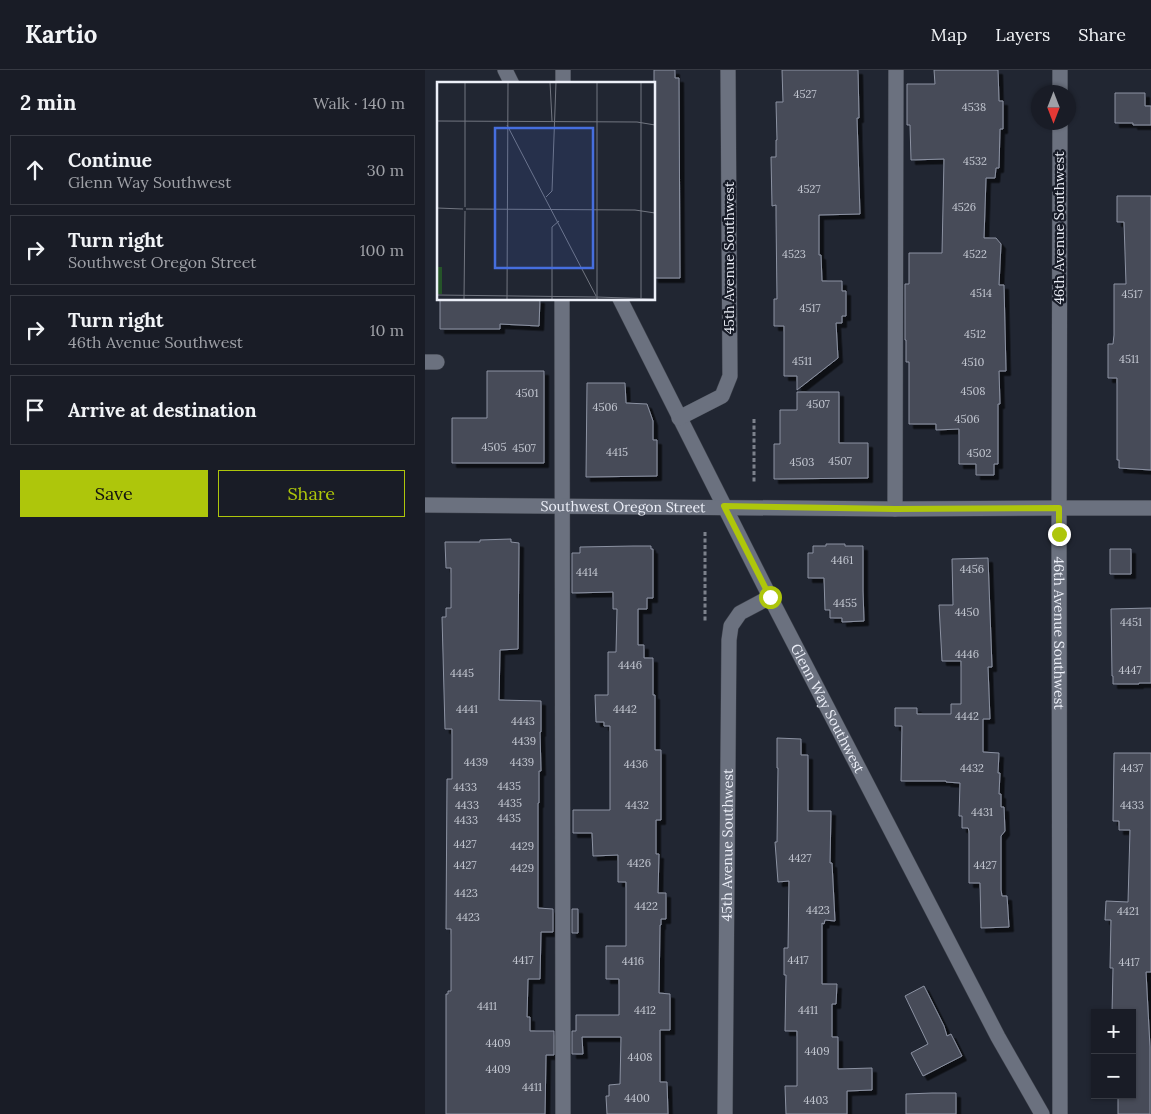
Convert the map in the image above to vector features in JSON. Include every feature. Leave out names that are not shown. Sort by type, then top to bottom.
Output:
[{"type":"street","points":[[505,70],[511,82]]},
{"type":"street","name":"45th Avenue Southwest","points":[[679,418],[722,396],[729,376],[728,70]]},
{"type":"street","points":[[895,509],[896,70]]},
{"type":"street","points":[[1060,70],[1060,85]]},
{"type":"street","name":"46th Avenue Southwest","points":[[1060,130],[1060,1114]]},
{"type":"street","points":[[562,300],[563,1114]]},
{"type":"street","name":"Glenn Way Southwest","points":[[620,300],[770,597],[994,1028],[1042,1114]]},
{"type":"street","name":"Southwest Oregon Street","points":[[425,505],[724,506],[895,509],[1151,508]]},
{"type":"street","name":"45th Avenue Southwest","points":[[725,1114],[729,640],[731,626],[739,613],[770,597]]},
{"type":"path","points":[[755,419],[755,484]]},
{"type":"path","points":[[705,532],[705,621]]},
{"type":"building","points":[[654,70],[675,70],[675,78],[679,78],[680,278],[655,278]]},
{"type":"building","points":[[782,70],[858,70],[859,118],[857,118],[860,214],[819,215],[819,255],[821,255],[822,281],[842,281],[842,291],[846,291],[846,316],[842,316],[842,323],[836,323],[838,358],[797,390],[797,376],[784,376],[784,326],[774,326],[774,299],[777,299],[776,205],[772,206],[771,157],[776,157],[776,102],[783,102]]},
{"type":"building","points":[[934,70],[998,70],[999,101],[1003,101],[1003,129],[1000,129],[999,168],[996,168],[995,178],[986,178],[984,238],[996,238],[1001,244],[999,285],[1004,285],[1006,371],[999,371],[998,464],[994,464],[994,475],[976,475],[976,464],[959,464],[959,429],[936,430],[936,424],[909,424],[909,362],[906,362],[905,284],[909,284],[909,253],[942,253],[944,159],[911,160],[910,125],[907,125],[907,84],[935,84]]},
{"type":"building","points":[[1115,93],[1145,93],[1145,106],[1151,106],[1151,125],[1115,123]]},
{"type":"building","points":[[1117,196],[1151,196],[1151,470],[1119,468],[1119,460],[1117,460],[1117,378],[1108,378],[1108,344],[1113,344],[1114,335],[1114,284],[1126,284],[1124,222],[1117,222]]},
{"type":"building","points":[[440,300],[540,300],[539,326],[500,324],[500,329],[440,329]]},
{"type":"building","points":[[487,371],[544,371],[544,463],[452,463],[452,418],[487,418]]},
{"type":"building","points":[[587,383],[625,383],[626,403],[647,404],[653,421],[653,440],[657,440],[657,476],[586,477]]},
{"type":"building","points":[[797,392],[839,392],[839,443],[868,443],[868,478],[774,479],[774,444],[780,444],[780,410],[797,410]]},
{"type":"building","points":[[511,539],[511,542],[519,543],[518,649],[500,650],[499,700],[541,701],[541,771],[539,771],[538,803],[538,908],[553,909],[553,932],[541,932],[540,979],[528,979],[527,1017],[530,1017],[530,1031],[554,1031],[554,1055],[546,1055],[545,1114],[446,1114],[446,994],[448,994],[448,991],[451,991],[451,929],[446,929],[447,779],[452,779],[452,729],[445,729],[442,617],[446,617],[446,608],[451,608],[451,568],[446,568],[445,542],[480,542],[480,540]]},
{"type":"building","points":[[826,544],[863,546],[864,621],[842,622],[842,618],[830,618],[830,610],[825,610],[824,578],[808,578],[808,553],[813,553],[813,546],[826,546]]},
{"type":"building","points":[[651,546],[651,549],[653,549],[653,598],[647,598],[647,609],[638,609],[638,645],[644,645],[644,658],[653,658],[655,750],[661,750],[661,820],[656,820],[656,854],[659,854],[658,893],[666,893],[666,919],[661,919],[660,925],[659,993],[670,994],[670,1030],[660,1030],[660,1082],[667,1082],[668,1114],[607,1114],[606,1096],[609,1096],[609,1085],[620,1084],[621,1037],[582,1037],[583,1054],[572,1054],[572,1031],[576,1031],[576,1015],[619,1015],[619,979],[606,979],[606,946],[626,946],[626,882],[618,882],[618,855],[593,856],[592,833],[573,833],[573,810],[610,810],[610,726],[604,726],[604,722],[596,722],[595,695],[608,695],[608,652],[616,652],[617,609],[613,609],[613,592],[572,593],[572,553],[580,553],[580,547]]},
{"type":"building","points":[[1110,549],[1131,549],[1131,574],[1110,574]]},
{"type":"building","points":[[988,558],[992,667],[988,667],[990,719],[983,719],[983,752],[999,753],[999,794],[1001,794],[1001,807],[1004,807],[1005,831],[1001,836],[1001,890],[1002,896],[1007,896],[1009,927],[981,928],[980,883],[969,883],[969,831],[968,828],[962,828],[962,816],[959,816],[960,783],[946,781],[901,781],[902,726],[895,726],[895,708],[917,708],[917,714],[951,714],[951,704],[961,704],[961,661],[942,661],[939,605],[953,605],[952,559]]},
{"type":"building","points":[[1151,608],[1151,683],[1113,684],[1111,609]]},
{"type":"building","points":[[777,738],[801,739],[801,755],[808,755],[808,811],[831,811],[830,863],[832,863],[835,921],[825,920],[824,924],[822,923],[822,984],[837,984],[836,1004],[832,1004],[832,1037],[838,1037],[838,1069],[872,1068],[872,1090],[847,1091],[847,1114],[786,1114],[785,1086],[797,1086],[797,1031],[785,1031],[786,975],[784,975],[784,948],[788,948],[789,881],[778,882],[775,842],[777,842]]},
{"type":"building","points":[[1114,753],[1151,753],[1151,972],[1146,972],[1150,1047],[1150,1114],[1118,1114],[1118,1099],[1136,1099],[1136,1009],[1112,1009],[1113,968],[1110,968],[1111,920],[1105,920],[1106,901],[1128,902],[1130,830],[1119,830],[1119,821],[1113,821]]},
{"type":"building","points":[[572,909],[578,909],[578,933],[572,933]]},
{"type":"building","points":[[924,986],[947,1036],[951,1034],[962,1056],[923,1076],[911,1053],[928,1044],[905,996]]},
{"type":"building","points":[[956,1093],[956,1114],[906,1114],[906,1094]]},
{"type":"route","points":[[770,597],[724,506],[895,509],[1059,508],[1059,534]]}]
